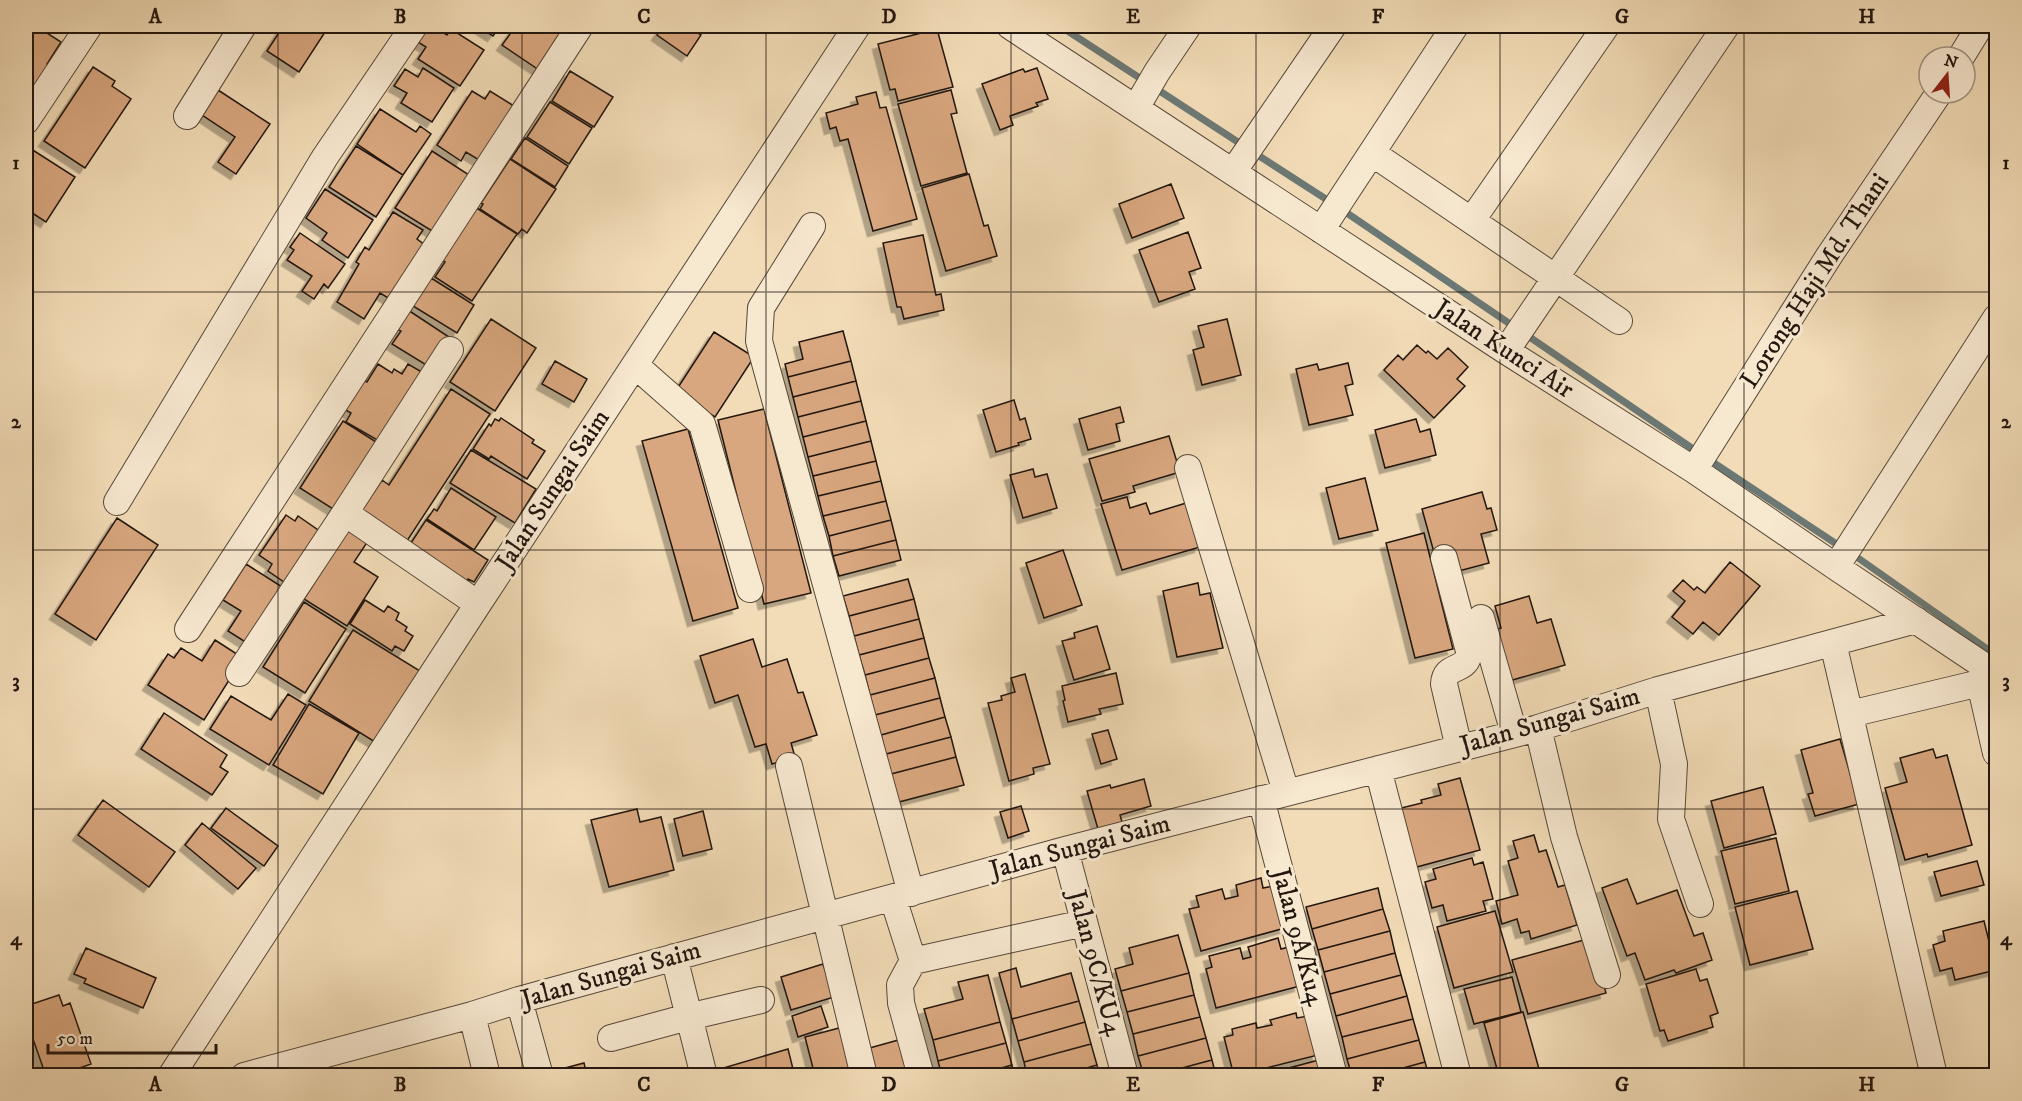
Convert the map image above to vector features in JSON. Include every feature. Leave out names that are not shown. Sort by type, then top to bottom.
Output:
[{"type":"street","points":[[26,121],[89,26]]},
{"type":"street","points":[[187,116],[243,26]]},
{"type":"street","points":[[117,502],[326,157],[414,26]]},
{"type":"street","points":[[188,629],[580,26]]},
{"type":"street","name":"Jalan Sungai Saim","points":[[171,1076],[857,26]]},
{"type":"street","name":"Jalan Kunci Air","points":[[1010,26],[1145,92],[1332,214],[1511,345],[1696,467],[1843,555],[1916,620],[1991,669]]},
{"type":"street","points":[[1145,92],[1188,26]]},
{"type":"street","points":[[1244,157],[1333,26]]},
{"type":"street","points":[[1332,214],[1455,26]]},
{"type":"street","points":[[1472,220],[1606,26]]},
{"type":"street","points":[[1511,345],[1726,26]]},
{"type":"street","points":[[1968,45],[1980,26]]},
{"type":"street","name":"Lorong Haji Md. Thani","points":[[1696,467],[1829,256],[1931,105]]},
{"type":"street","points":[[1372,153],[1619,321]]},
{"type":"street","points":[[812,226],[761,308],[759,341],[902,896],[913,961],[900,985],[901,1003],[921,1076]]},
{"type":"street","points":[[1843,555],[1996,318]]},
{"type":"street","points":[[239,673],[450,350]]},
{"type":"street","points":[[634,365],[702,424],[750,589]]},
{"type":"street","points":[[1188,468],[1286,792]]},
{"type":"street","points":[[345,513],[478,604]]},
{"type":"street","points":[[1444,558],[1469,651],[1469,658],[1465,664],[1448,671],[1444,677],[1459,748]]},
{"type":"street","points":[[1482,618],[1564,837],[1607,975]]},
{"type":"street","name":"Jalan Sungai Saim","points":[[244,1076],[1065,850],[1526,731],[1658,690],[1916,620]]},
{"type":"street","points":[[1833,643],[1934,1076]]},
{"type":"street","points":[[1850,714],[1991,669],[1996,753]]},
{"type":"street","points":[[1658,690],[1674,764],[1671,819],[1700,904]]},
{"type":"street","points":[[789,766],[864,1076]]},
{"type":"street","points":[[1378,769],[1458,1076]]},
{"type":"street","name":"Jalan 9A/Ku4","points":[[1261,799],[1334,1076]]},
{"type":"street","name":"Jalan 9C/KU4","points":[[1065,850],[1125,1076]]},
{"type":"street","points":[[913,961],[1084,922]]},
{"type":"street","points":[[674,957],[704,1076]]},
{"type":"street","points":[[519,1000],[540,1076]]},
{"type":"street","points":[[611,1038],[761,1000]]},
{"type":"street","points":[[472,1015],[487,1076]]},
{"type":"building","points":[[29,26],[36,26],[61,42],[47,64],[55,69],[26,103],[26,31]]},
{"type":"building","points":[[277,26],[329,26],[299,72],[267,51],[282,28]]},
{"type":"building","points":[[428,26],[447,35],[451,29],[484,50],[460,86],[418,59],[426,47],[418,42]]},
{"type":"building","points":[[477,26],[500,26],[493,36]]},
{"type":"building","points":[[516,26],[574,26],[542,72],[502,45]]},
{"type":"building","points":[[663,26],[687,26],[701,35],[687,56],[657,35]]},
{"type":"building","points":[[937,29],[953,87],[898,101],[895,89],[890,90],[878,44]]},
{"type":"building","points":[[93,67],[115,81],[112,86],[131,99],[85,168],[44,141]]},
{"type":"building","points":[[423,68],[454,88],[432,122],[401,103],[407,93],[394,86],[405,69],[418,77]]},
{"type":"building","points":[[1037,68],[1048,99],[1036,103],[1038,106],[1010,116],[1013,125],[1000,130],[982,84],[1023,69],[1025,72]]},
{"type":"building","points":[[570,71],[613,97],[594,127],[552,101]]},
{"type":"building","points":[[218,90],[270,124],[236,174],[218,162],[235,137],[202,115]]},
{"type":"building","points":[[951,90],[957,113],[951,114],[967,173],[921,186],[898,104]]},
{"type":"building","points":[[472,91],[485,99],[490,91],[514,106],[479,160],[466,152],[461,161],[437,145]]},
{"type":"building","points":[[876,92],[880,108],[886,107],[917,219],[873,231],[848,139],[840,141],[836,127],[830,129],[826,113],[858,104],[856,97]]},
{"type":"building","points":[[550,102],[592,128],[569,164],[527,137]]},
{"type":"building","points":[[380,109],[416,132],[420,126],[431,134],[403,175],[357,144]]},
{"type":"building","points":[[525,138],[568,166],[555,187],[511,159]]},
{"type":"building","points":[[356,146],[403,175],[376,217],[329,187]]},
{"type":"building","points":[[28,147],[75,177],[46,222],[26,209],[26,151]]},
{"type":"building","points":[[432,151],[469,175],[432,231],[395,208]]},
{"type":"building","points":[[510,159],[556,189],[527,233],[522,229],[518,234],[480,209],[483,204],[481,203]]},
{"type":"building","points":[[969,174],[984,226],[988,225],[997,256],[946,271],[922,188]]},
{"type":"building","points":[[1171,184],[1184,218],[1132,238],[1119,204]]},
{"type":"building","points":[[325,189],[373,220],[348,258],[322,240],[327,233],[306,218]]},
{"type":"building","points":[[475,207],[517,234],[472,301],[435,277],[445,262],[440,259]]},
{"type":"building","points":[[393,212],[423,230],[417,239],[425,245],[390,299],[380,293],[364,319],[337,302],[359,264],[356,262],[365,247],[369,250]]},
{"type":"building","points":[[1188,232],[1201,268],[1189,272],[1195,289],[1159,302],[1139,250]]},
{"type":"building","points":[[300,233],[345,264],[328,288],[324,284],[314,299],[302,291],[312,276],[287,260],[294,250],[290,247]]},
{"type":"building","points":[[923,235],[936,295],[941,294],[944,310],[904,319],[901,307],[897,307],[883,243]]},
{"type":"building","points":[[431,278],[474,305],[457,333],[413,306]]},
{"type":"building","points":[[408,310],[455,341],[436,371],[392,344],[401,331],[396,329]]},
{"type":"building","points":[[491,319],[536,348],[495,411],[450,382]]},
{"type":"building","points":[[1227,319],[1241,375],[1202,385],[1193,350],[1204,347],[1198,326]]},
{"type":"building","points":[[843,331],[851,361],[788,377],[785,364],[803,359],[799,342]]},
{"type":"building","points":[[714,332],[754,357],[715,417],[675,392]]},
{"type":"building","points":[[1417,345],[1437,359],[1448,348],[1468,367],[1457,379],[1465,386],[1434,418],[1384,370],[1398,355],[1403,360]]},
{"type":"building","points":[[555,361],[587,379],[574,402],[542,384]]},
{"type":"building","points":[[851,361],[856,381],[793,397],[788,377]]},
{"type":"building","points":[[1348,363],[1353,384],[1345,386],[1353,415],[1309,425],[1296,369],[1317,364],[1319,370]]},
{"type":"building","points":[[378,364],[392,373],[394,369],[402,374],[408,364],[427,375],[386,445],[346,422],[351,413],[344,409],[362,379],[367,382]]},
{"type":"building","points":[[856,381],[861,401],[798,417],[793,397]]},
{"type":"building","points":[[451,389],[490,414],[405,544],[359,514],[382,480],[389,485]]},
{"type":"building","points":[[1014,400],[1020,420],[1025,418],[1031,439],[996,452],[983,410]]},
{"type":"building","points":[[861,401],[866,421],[803,437],[798,417]]},
{"type":"building","points":[[1120,407],[1124,422],[1116,424],[1120,441],[1088,450],[1079,419]]},
{"type":"building","points":[[764,409],[811,593],[764,604],[718,420]]},
{"type":"building","points":[[501,418],[534,440],[532,443],[545,451],[527,479],[491,456],[489,459],[473,449],[489,424],[491,426],[495,419],[499,421]]},
{"type":"building","points":[[1416,419],[1420,432],[1430,429],[1436,455],[1385,468],[1375,430]]},
{"type":"building","points":[[343,421],[384,447],[341,514],[300,488]]},
{"type":"building","points":[[866,421],[871,441],[808,457],[803,437]]},
{"type":"building","points":[[688,429],[738,608],[693,621],[642,441]]},
{"type":"building","points":[[1169,436],[1180,472],[1133,486],[1135,492],[1102,501],[1089,459]]},
{"type":"building","points":[[871,441],[876,461],[813,476],[808,457]]},
{"type":"building","points":[[471,450],[536,489],[515,523],[450,483]]},
{"type":"building","points":[[876,461],[881,481],[818,496],[813,476]]},
{"type":"building","points":[[1033,469],[1035,477],[1047,474],[1057,508],[1023,518],[1010,475]]},
{"type":"building","points":[[1365,478],[1378,530],[1339,539],[1326,488]]},
{"type":"building","points":[[881,481],[886,501],[823,516],[818,496]]},
{"type":"building","points":[[451,488],[496,517],[474,550],[427,519],[434,509],[437,511]]},
{"type":"building","points":[[1482,492],[1487,509],[1491,508],[1497,530],[1481,534],[1489,563],[1455,572],[1438,567],[1422,509]]},
{"type":"building","points":[[1127,497],[1130,508],[1146,503],[1150,514],[1196,500],[1200,547],[1122,570],[1101,504]]},
{"type":"building","points":[[886,501],[891,520],[829,536],[823,516]]},
{"type":"building","points":[[286,515],[295,521],[298,516],[321,532],[287,584],[268,571],[272,564],[259,555]]},
{"type":"building","points":[[117,518],[158,545],[96,640],[55,614]]},
{"type":"building","points":[[426,520],[488,560],[474,582],[468,579],[464,585],[407,549]]},
{"type":"building","points":[[891,520],[896,540],[833,556],[829,536]]},
{"type":"building","points":[[349,529],[368,541],[354,562],[378,577],[347,626],[304,599]]},
{"type":"building","points":[[1424,533],[1453,649],[1415,658],[1386,543]]},
{"type":"building","points":[[896,540],[901,560],[839,576],[833,556]]},
{"type":"building","points":[[1063,550],[1082,605],[1044,618],[1026,563]]},
{"type":"building","points":[[1730,562],[1760,586],[1719,635],[1703,622],[1693,634],[1672,617],[1685,601],[1673,591],[1683,580],[1694,590],[1697,587],[1705,593]]},
{"type":"building","points":[[246,564],[290,592],[247,643],[228,631],[241,611],[223,600]]},
{"type":"building","points":[[908,579],[914,599],[849,616],[843,596]]},
{"type":"building","points":[[1198,583],[1200,595],[1210,593],[1223,648],[1177,657],[1163,591]]},
{"type":"building","points":[[1529,596],[1537,623],[1551,619],[1565,665],[1509,681],[1494,630],[1501,628],[1495,606]]},
{"type":"building","points":[[914,599],[919,619],[854,636],[849,616]]},
{"type":"building","points":[[365,600],[384,612],[388,606],[399,613],[396,620],[407,627],[405,631],[413,636],[404,651],[395,646],[392,651],[350,624]]},
{"type":"building","points":[[304,602],[346,629],[305,693],[263,667]]},
{"type":"building","points":[[919,619],[924,638],[859,655],[854,636]]},
{"type":"building","points":[[1097,626],[1110,669],[1074,680],[1062,641],[1075,638],[1074,633]]},
{"type":"building","points":[[353,630],[420,671],[375,742],[309,701]]},
{"type":"building","points":[[924,638],[929,658],[865,675],[859,655]]},
{"type":"building","points":[[753,639],[762,667],[787,659],[798,693],[803,692],[817,735],[791,743],[795,757],[772,764],[766,744],[755,747],[738,695],[715,703],[700,656]]},
{"type":"building","points":[[215,640],[243,658],[204,720],[148,685],[168,654],[174,658],[181,648],[202,661]]},
{"type":"building","points":[[929,658],[935,678],[870,695],[865,675]]},
{"type":"building","points":[[1116,673],[1123,704],[1099,709],[1101,714],[1068,722],[1062,686]]},
{"type":"building","points":[[1025,674],[1050,764],[1033,768],[1034,774],[1009,781],[988,703],[1002,700],[1001,696],[1015,692],[1011,678]]},
{"type":"building","points":[[935,678],[940,698],[875,715],[870,695]]},
{"type":"building","points":[[288,694],[306,705],[269,765],[210,729],[231,696],[271,720]]},
{"type":"building","points":[[940,698],[945,717],[881,735],[875,715]]},
{"type":"building","points":[[309,704],[359,733],[323,794],[273,765]]},
{"type":"building","points":[[164,713],[227,755],[220,767],[228,772],[212,795],[141,749]]},
{"type":"building","points":[[945,717],[951,737],[886,754],[881,735]]},
{"type":"building","points":[[1108,730],[1117,759],[1101,764],[1092,734]]},
{"type":"building","points":[[951,737],[956,757],[891,774],[886,754]]},
{"type":"building","points":[[1840,739],[1859,804],[1815,816],[1808,794],[1813,793],[1801,750]]},
{"type":"building","points":[[1933,749],[1936,758],[1947,755],[1972,845],[1928,857],[1927,854],[1905,860],[1885,788],[1907,782],[1900,758]]},
{"type":"building","points":[[956,757],[964,785],[899,802],[891,774]]},
{"type":"building","points":[[1460,778],[1480,850],[1413,868],[1397,809],[1422,803],[1421,800],[1441,795],[1438,784]]},
{"type":"building","points":[[1144,779],[1151,806],[1120,815],[1124,829],[1100,836],[1087,791],[1110,785],[1111,788]]},
{"type":"building","points":[[1763,787],[1776,834],[1724,848],[1711,801]]},
{"type":"building","points":[[103,800],[175,852],[149,887],[78,835]]},
{"type":"building","points":[[1021,806],[1029,831],[1008,838],[1000,812]]},
{"type":"building","points":[[226,808],[278,846],[264,866],[211,828]]},
{"type":"building","points":[[637,809],[640,822],[661,817],[674,870],[609,887],[591,820]]},
{"type":"building","points":[[703,811],[712,849],[683,856],[674,819]]},
{"type":"building","points":[[202,823],[256,868],[238,889],[185,845]]},
{"type":"building","points":[[1534,835],[1539,852],[1546,850],[1558,887],[1565,885],[1577,925],[1531,939],[1529,931],[1521,933],[1517,919],[1502,924],[1496,901],[1518,895],[1508,861],[1518,858],[1513,841]]},
{"type":"building","points":[[1776,838],[1789,891],[1735,904],[1721,851]]},
{"type":"building","points":[[1472,858],[1474,865],[1483,862],[1493,899],[1483,901],[1486,911],[1447,921],[1443,905],[1432,908],[1425,882],[1436,879],[1433,869]]},
{"type":"building","points":[[1977,861],[1984,885],[1941,896],[1934,872]]},
{"type":"building","points":[[1261,878],[1263,888],[1273,886],[1285,928],[1201,951],[1189,909],[1199,907],[1196,896],[1222,889],[1225,899],[1238,896],[1236,885]]},
{"type":"building","points":[[1627,879],[1637,904],[1677,890],[1694,936],[1703,933],[1712,960],[1676,973],[1674,970],[1645,980],[1635,953],[1627,956],[1602,888]]},
{"type":"building","points":[[1378,888],[1383,909],[1312,929],[1306,907]]},
{"type":"building","points":[[1797,891],[1813,949],[1750,965],[1735,907]]},
{"type":"building","points":[[1383,909],[1390,931],[1318,950],[1312,929]]},
{"type":"building","points":[[1495,911],[1513,972],[1454,988],[1437,927]]},
{"type":"building","points":[[1984,921],[1996,970],[1955,980],[1952,968],[1940,971],[1933,945],[1945,941],[1943,931]]},
{"type":"building","points":[[1390,931],[1395,953],[1324,972],[1318,950]]},
{"type":"building","points":[[1178,935],[1189,973],[1121,991],[1115,969],[1133,964],[1129,948]]},
{"type":"building","points":[[1278,938],[1281,949],[1289,947],[1300,986],[1216,1008],[1206,969],[1212,967],[1209,956],[1240,948],[1243,959],[1251,957],[1248,947]]},
{"type":"building","points":[[1591,938],[1606,993],[1528,1014],[1512,960]]},
{"type":"building","points":[[86,948],[156,978],[143,1008],[84,983],[86,979],[74,974]]},
{"type":"building","points":[[1395,953],[1401,975],[1330,994],[1324,972]]},
{"type":"building","points":[[823,964],[834,997],[791,1010],[781,977]]},
{"type":"building","points":[[1016,968],[1021,987],[1071,973],[1079,1001],[1012,1019],[999,973]]},
{"type":"building","points":[[1696,969],[1700,981],[1707,979],[1718,1013],[1710,1016],[1713,1027],[1668,1041],[1664,1030],[1660,1031],[1646,984]]},
{"type":"building","points":[[1189,973],[1194,995],[1127,1012],[1121,991]]},
{"type":"building","points":[[988,975],[1000,1022],[933,1040],[924,1009],[963,999],[958,982]]},
{"type":"building","points":[[1401,975],[1407,996],[1336,1016],[1330,994]]},
{"type":"building","points":[[1512,977],[1521,1012],[1474,1024],[1464,989]]},
{"type":"building","points":[[59,995],[63,1006],[70,1003],[91,1064],[57,1076],[46,1076],[26,1019],[26,1006]]},
{"type":"building","points":[[1194,995],[1200,1017],[1133,1034],[1127,1012]]},
{"type":"building","points":[[1407,996],[1413,1019],[1342,1037],[1336,1016]]},
{"type":"building","points":[[1079,1001],[1085,1022],[1018,1041],[1012,1019]]},
{"type":"building","points":[[821,1006],[828,1027],[798,1037],[792,1016]]},
{"type":"building","points":[[1523,1012],[1541,1076],[1499,1076],[1484,1023]]},
{"type":"building","points":[[1296,1013],[1297,1018],[1308,1016],[1318,1055],[1234,1076],[1224,1037],[1233,1035],[1232,1029],[1256,1023],[1257,1028],[1272,1025],[1270,1020]]},
{"type":"building","points":[[1200,1017],[1206,1038],[1138,1056],[1133,1034]]},
{"type":"building","points":[[1413,1019],[1419,1040],[1347,1059],[1342,1037]]},
{"type":"building","points":[[1000,1022],[1006,1043],[938,1061],[933,1040]]},
{"type":"building","points":[[1085,1022],[1091,1044],[1024,1062],[1018,1041]]},
{"type":"building","points":[[843,1027],[856,1076],[815,1076],[805,1037]]},
{"type":"building","points":[[1206,1038],[1212,1060],[1152,1076],[1144,1076],[1138,1056]]},
{"type":"building","points":[[902,1039],[913,1076],[874,1076],[866,1049]]},
{"type":"building","points":[[1419,1040],[1425,1062],[1374,1076],[1352,1076],[1347,1059]]},
{"type":"building","points":[[1006,1043],[1012,1065],[973,1076],[942,1076],[938,1061]]},
{"type":"building","points":[[1091,1044],[1097,1065],[1059,1076],[1027,1076],[1024,1062]]},
{"type":"building","points":[[788,1049],[793,1069],[770,1076],[722,1076],[720,1069]]},
{"type":"building","points":[[1212,1060],[1216,1076],[1152,1076]]},
{"type":"building","points":[[1319,1060],[1323,1076],[1258,1076]]},
{"type":"building","points":[[1425,1062],[1429,1076],[1374,1076]]},
{"type":"building","points":[[584,1063],[587,1076],[562,1076],[561,1069]]},
{"type":"building","points":[[1012,1065],[1014,1076],[973,1076]]},
{"type":"building","points":[[1097,1065],[1100,1076],[1059,1076]]},
{"type":"waterway","points":[[1060,26],[1244,146]]},
{"type":"waterway","points":[[1253,152],[1332,203]]},
{"type":"waterway","points":[[1341,209],[1516,328]]},
{"type":"waterway","points":[[1525,334],[1699,453]]},
{"type":"waterway","points":[[1708,459],[1841,547]]},
{"type":"waterway","points":[[1851,553],[1996,655]]}]
